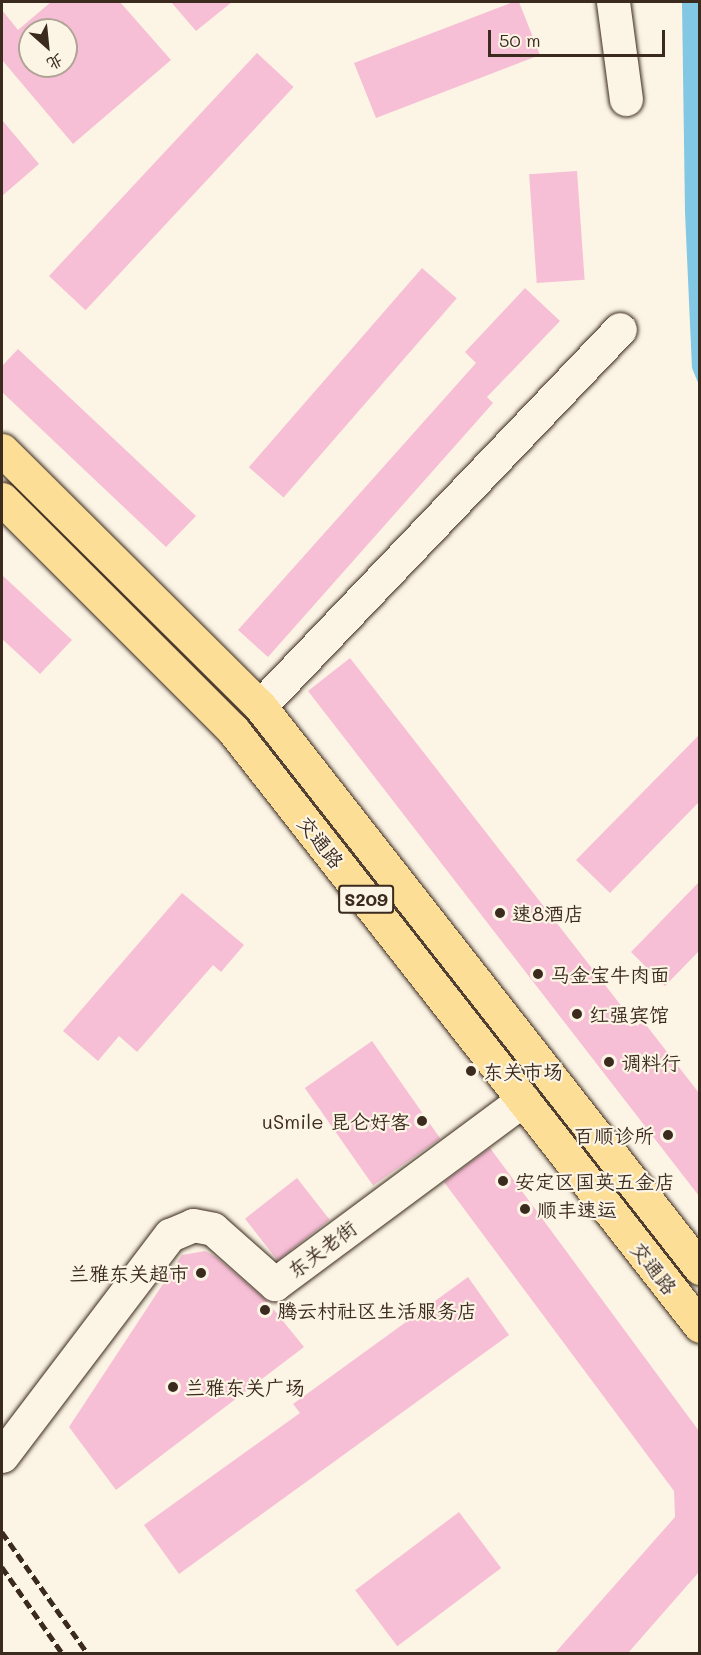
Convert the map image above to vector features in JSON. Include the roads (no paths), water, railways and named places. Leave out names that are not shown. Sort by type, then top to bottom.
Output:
[{"type":"main road","name":"交通路","points":[[2,450],[260,706],[699,1268]]},
{"type":"main road","name":"交通路","points":[[2,499],[233,730],[699,1326]]},
{"type":"street","points":[[613,2],[626,99]]},
{"type":"street","points":[[260,706],[620,328]]},
{"type":"street","name":"东关老街","points":[[2,1456],[170,1235],[193,1226],[213,1229],[275,1284],[523,1100]]},
{"type":"water","points":[[682,2],[700,2],[699,385],[692,368],[685,212]]},
{"type":"railway","points":[[2,1532],[88,1654]]},
{"type":"railway","points":[[2,1567],[63,1654]]},
{"type":"place","name":"速8酒店","points":[[500,913]]},
{"type":"place","name":"马金宝牛肉面","points":[[538,974]]},
{"type":"place","name":"红强宾馆","points":[[577,1014]]},
{"type":"place","name":"调料行","points":[[609,1062]]},
{"type":"place","name":"东关市场","points":[[471,1071]]},
{"type":"place","name":"uSmile 昆仑好客","points":[[422,1121]]},
{"type":"place","name":"百顺诊所","points":[[668,1135]]},
{"type":"place","name":"安定区国英五金店","points":[[503,1181]]},
{"type":"place","name":"顺丰速运","points":[[525,1209]]},
{"type":"place","name":"兰雅东关超市","points":[[201,1273]]},
{"type":"place","name":"腾云村社区生活服务店","points":[[265,1310]]},
{"type":"place","name":"兰雅东关广场","points":[[173,1387]]}]
